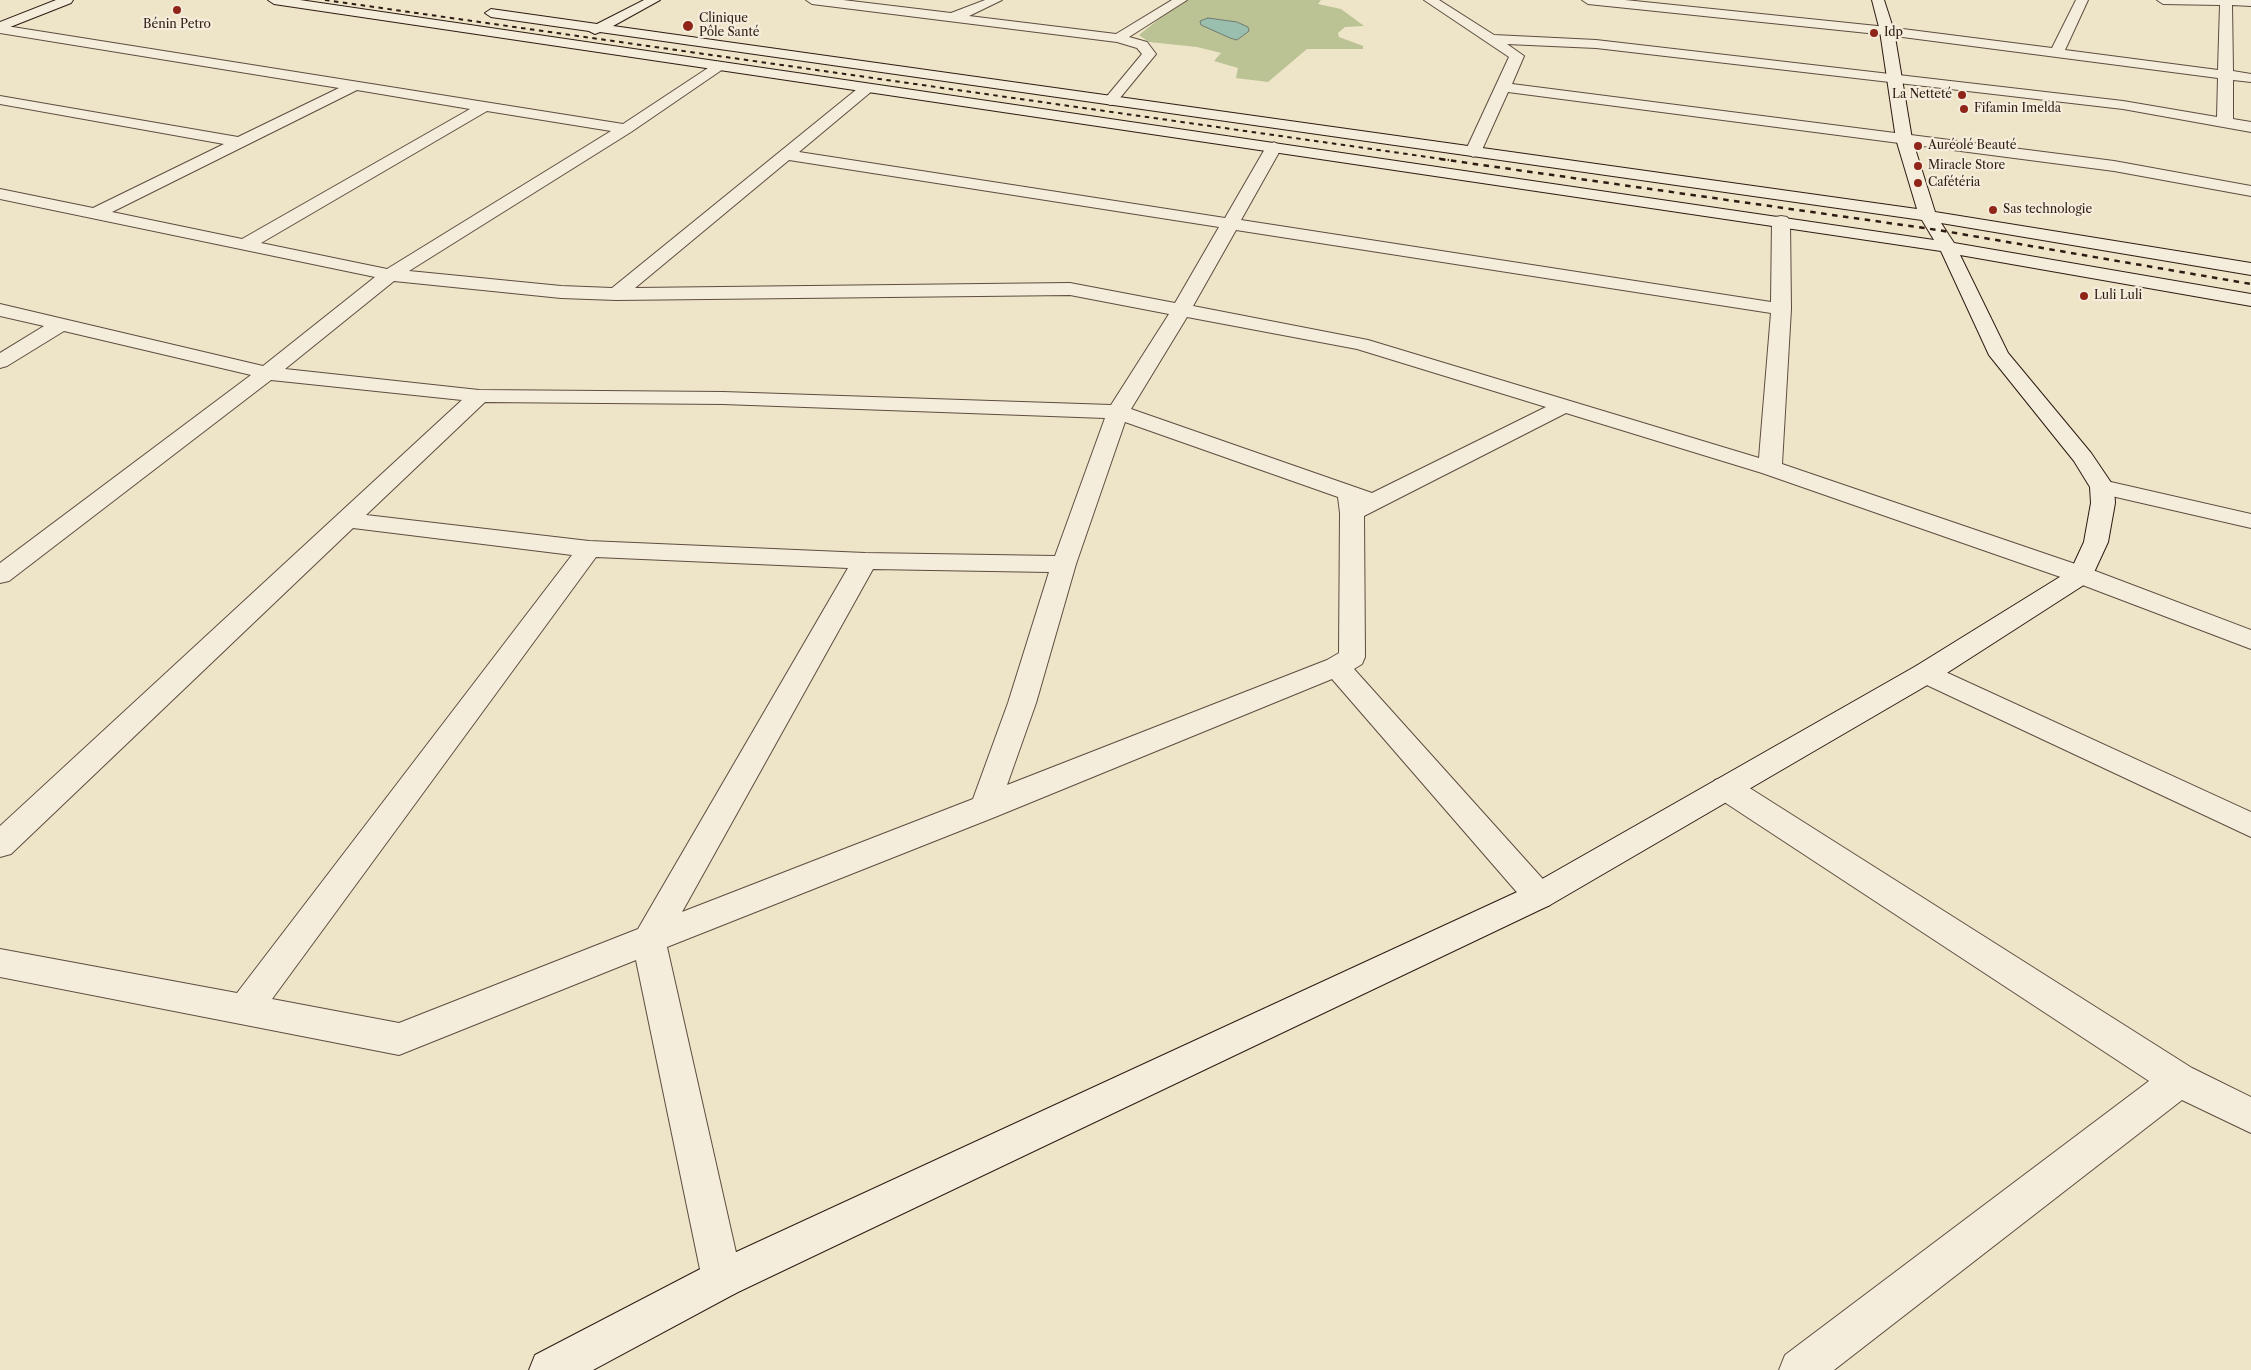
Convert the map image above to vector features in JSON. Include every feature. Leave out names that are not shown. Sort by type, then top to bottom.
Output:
[{"type":"street","points":[[0,28],[67,0]]},
{"type":"street","points":[[274,0],[718,67],[1836,230],[2095,271],[2251,300]]},
{"type":"street","points":[[569,44],[654,0]]},
{"type":"street","points":[[812,0],[1118,38],[1142,45],[1149,54],[1110,101]]},
{"type":"street","points":[[953,18],[996,0]]},
{"type":"street","points":[[1118,38],[1181,0]]},
{"type":"street","points":[[1430,0],[1517,56],[1473,152]]},
{"type":"street","points":[[1588,0],[1887,31],[2251,78]]},
{"type":"street","points":[[1750,0],[1751,17]]},
{"type":"street","points":[[550,1370],[722,1279],[1539,896],[1926,673],[2081,575],[2096,542],[2103,503],[2102,487],[2083,458],[1999,354],[1948,248],[1928,216],[1904,139],[1892,78],[1887,31],[1878,0]]},
{"type":"street","points":[[2057,52],[2082,0]]},
{"type":"street","points":[[2163,0],[2226,3],[2251,2]]},
{"type":"street","points":[[2225,123],[2226,3]]},
{"type":"street","points":[[473,11],[1833,202],[2251,269]]},
{"type":"street","points":[[0,28],[626,129]]},
{"type":"street","points":[[1491,39],[1596,44],[1892,78],[2123,105],[2251,127]]},
{"type":"street","points":[[0,575],[267,373],[390,275],[626,129],[718,67]]},
{"type":"street","points":[[95,214],[354,86]]},
{"type":"street","points":[[1503,87],[2114,166],[2251,191]]},
{"type":"street","points":[[616,294],[867,88]]},
{"type":"street","points":[[0,100],[240,142]]},
{"type":"street","points":[[246,244],[484,107]]},
{"type":"street","points":[[984,808],[1022,703],[1064,564],[1118,412],[1181,310],[1274,147]]},
{"type":"street","points":[[786,155],[1781,309]]},
{"type":"street","points":[[0,194],[390,275],[561,292],[616,294],[1070,289],[1360,344],[1566,404],[1770,468],[2081,575],[2251,640]]},
{"type":"street","points":[[1833,202],[1836,230]]},
{"type":"street","points":[[1770,468],[1781,309],[1781,222]]},
{"type":"street","points":[[0,310],[267,373],[479,396],[723,398],[1118,412],[1351,503],[1374,502],[1566,404]]},
{"type":"street","points":[[0,362],[62,324]]},
{"type":"street","points":[[0,845],[479,396]]},
{"type":"street","points":[[2102,487],[2251,521]]},
{"type":"street","points":[[0,964],[399,1039],[1337,667],[1352,657],[1351,503]]},
{"type":"street","points":[[346,520],[589,549],[866,561],[1064,564]]},
{"type":"street","points":[[244,1010],[589,549]]},
{"type":"street","points":[[722,1279],[649,941],[866,561]]},
{"type":"street","points":[[1337,667],[1539,896]]},
{"type":"street","points":[[1926,673],[2251,825]]},
{"type":"street","points":[[1726,788],[2179,1080],[2251,1116]]},
{"type":"street","points":[[1800,1370],[2179,1080]]},
{"type":"shaded area","points":[[1187,0],[1321,0],[1318,4],[1341,9],[1364,26],[1345,27],[1338,33],[1339,37],[1363,46],[1363,49],[1307,49],[1268,82],[1236,78],[1238,68],[1214,61],[1221,53],[1197,47],[1149,42],[1139,35],[1175,6]]},
{"type":"shaded area","points":[[1208,18],[1237,22],[1248,27],[1249,31],[1237,40],[1230,38],[1201,25],[1200,21]]},
{"type":"railway","points":[[325,0],[1449,160]]},
{"type":"railway","points":[[1440,159],[1938,230],[2251,284]]},
{"type":"place","name":"Bénin Petro","points":[[177,10]]},
{"type":"place","name":"Clinique Pôle Santé","points":[[688,26]]},
{"type":"place","name":"Idp","points":[[1874,33]]},
{"type":"place","name":"La Netteté","points":[[1962,95]]},
{"type":"place","name":"Fifamin Imelda","points":[[1964,109]]},
{"type":"place","name":"Auréolé Beauté","points":[[1918,146]]},
{"type":"place","name":"Miracle Store","points":[[1918,166]]},
{"type":"place","name":"Cafétéria","points":[[1918,183]]},
{"type":"place","name":"Sas technologie","points":[[1993,210]]},
{"type":"place","name":"Luli Luli","points":[[2084,296]]}]
